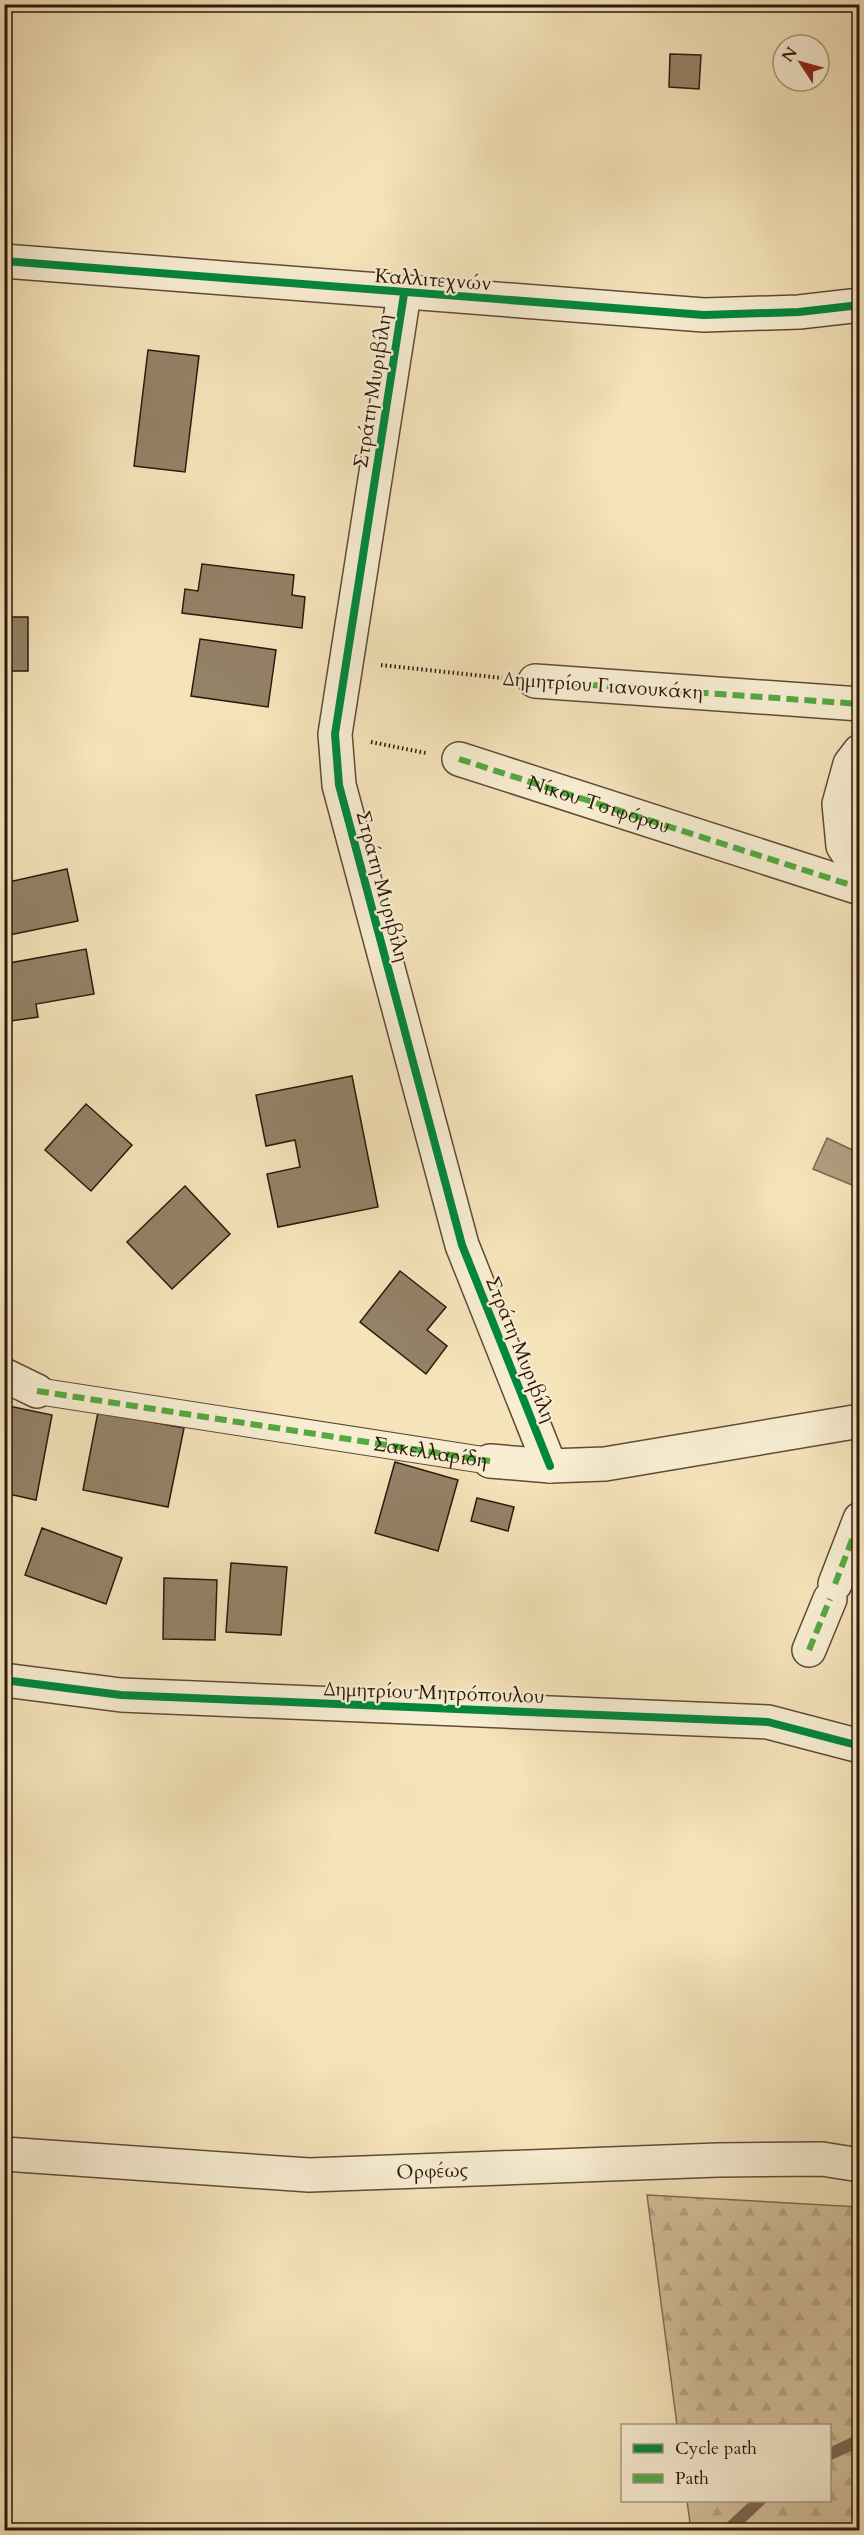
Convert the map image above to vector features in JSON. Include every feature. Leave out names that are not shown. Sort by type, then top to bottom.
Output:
[{"type":"street","name":"Καλλιτεχνών","points":[[4,261],[404,294],[704,315],[799,312],[860,305]]},
{"type":"street","name":"Στράτη Μυριβίλη","points":[[404,294],[335,734],[339,785],[462,1245],[550,1466]]},
{"type":"street","name":"Δημητρίου Γιανουκάκη","points":[[535,681],[860,704]]},
{"type":"street","points":[[860,751],[850,764],[839,804],[843,846],[860,871]]},
{"type":"street","name":"Νίκου Τσιφόρου","points":[[459,759],[860,888]]},
{"type":"street","name":"Σακελλαρίδη","points":[[4,1375],[37,1391],[490,1461],[550,1466],[605,1464],[860,1421]]},
{"type":"street","points":[[809,1650],[860,1519]]},
{"type":"street","name":"Δημητρίου Μητρόπουλου","points":[[4,1680],[121,1695],[768,1722],[860,1746]]},
{"type":"street","name":"Ορφέως","points":[[4,2154],[309,2175],[718,2160],[822,2159],[860,2165]]},
{"type":"path","points":[[335,734],[459,759]]},
{"type":"green space","points":[[647,2195],[859,2207],[859,2530],[691,2530],[687,2502],[831,2502],[831,2424],[677,2424]]},
{"type":"shaded area","points":[[827,1138],[859,1153],[859,1188],[813,1169]]},
{"type":"building","points":[[670,54],[701,55],[699,89],[669,87]]},
{"type":"building","points":[[148,350],[199,356],[185,472],[134,466]]},
{"type":"building","points":[[202,564],[294,575],[292,595],[305,597],[302,628],[182,613],[185,589],[198,591]]},
{"type":"building","points":[[4,617],[28,617],[28,671],[4,671]]},
{"type":"building","points":[[200,639],[276,650],[268,707],[191,696]]},
{"type":"building","points":[[67,869],[78,921],[4,936],[4,883]]},
{"type":"building","points":[[86,949],[94,994],[36,1004],[38,1017],[4,1022],[4,964]]},
{"type":"building","points":[[352,1076],[378,1207],[278,1227],[267,1174],[300,1167],[295,1140],[266,1146],[256,1095]]},
{"type":"building","points":[[86,1104],[132,1145],[91,1191],[45,1150]]},
{"type":"building","points":[[185,1186],[230,1234],[172,1289],[127,1242]]},
{"type":"building","points":[[400,1271],[446,1307],[427,1330],[447,1346],[426,1374],[360,1322]]},
{"type":"building","points":[[4,1405],[52,1415],[36,1500],[4,1493],[7,1471],[4,1470]]},
{"type":"building","points":[[98,1412],[184,1428],[168,1507],[83,1490]]},
{"type":"building","points":[[395,1462],[458,1480],[438,1551],[375,1533]]},
{"type":"building","points":[[477,1498],[514,1507],[508,1531],[471,1521]]},
{"type":"building","points":[[42,1528],[122,1558],[106,1604],[25,1575]]},
{"type":"building","points":[[231,1563],[287,1567],[281,1635],[226,1632]]},
{"type":"building","points":[[164,1578],[217,1580],[215,1640],[163,1639]]},
{"type":"waterway","points":[[831,2454],[860,2440]]},
{"type":"waterway","points":[[728,2530],[758,2502]]},
{"type":"marked path","points":[[535,681],[860,704]]},
{"type":"marked path","points":[[459,759],[860,888]]},
{"type":"marked path","points":[[37,1391],[490,1461]]},
{"type":"marked path","points":[[835,1584],[860,1519]]},
{"type":"marked path","points":[[809,1650],[830,1599]]},
{"type":"cycle path","points":[[4,261],[704,315],[799,312],[860,305]]},
{"type":"cycle path","points":[[404,294],[335,734],[339,785],[462,1245],[550,1466]]},
{"type":"cycle path","points":[[4,1680],[121,1695],[768,1722],[860,1746]]}]
